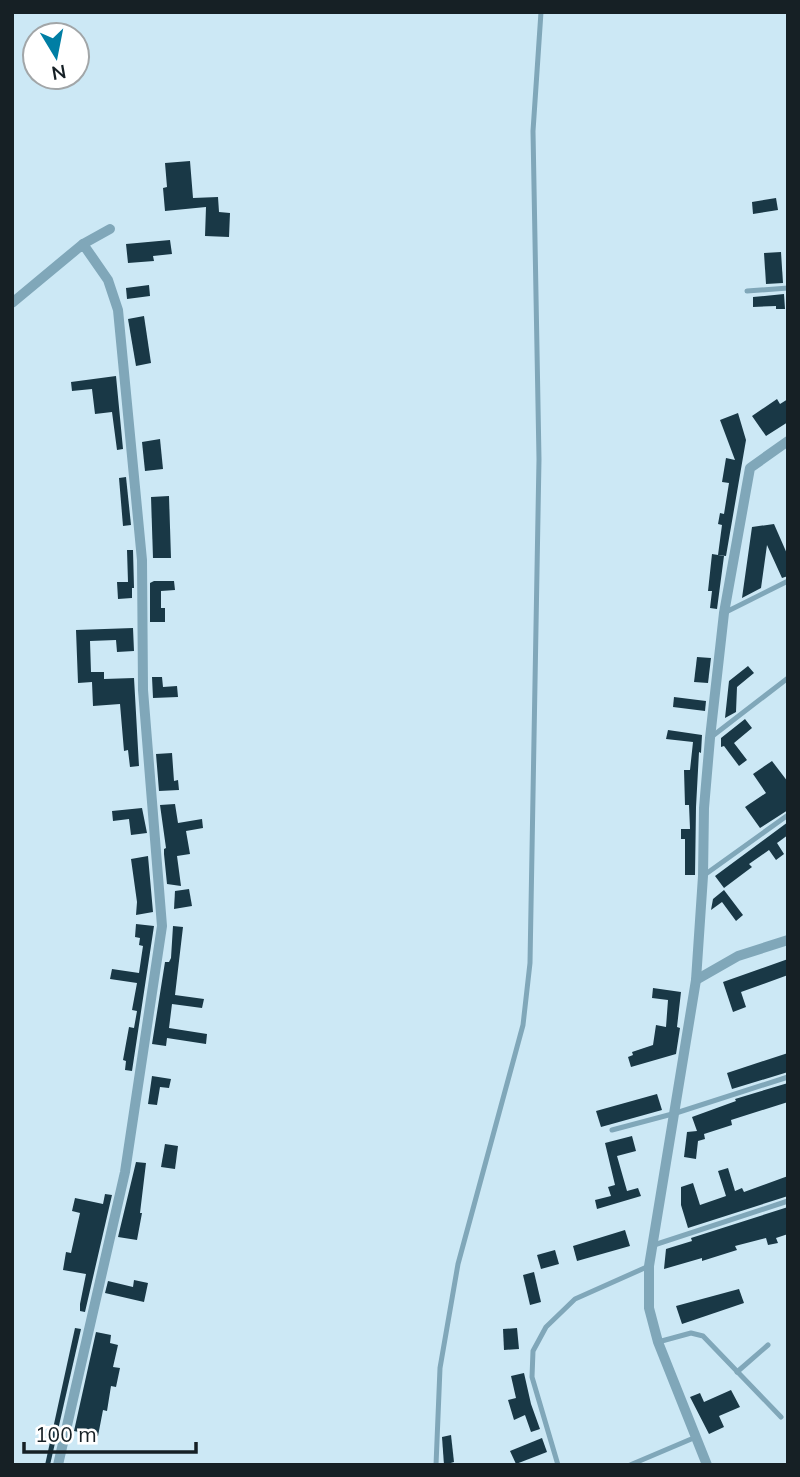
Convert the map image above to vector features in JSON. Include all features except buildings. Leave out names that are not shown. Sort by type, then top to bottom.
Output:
[{"type":"street","points":[[12,303],[83,244],[110,229]]},
{"type":"street","points":[[58,1465],[125,1172],[162,926],[143,690],[142,559],[118,310],[108,280],[83,244]]},
{"type":"street","points":[[707,1465],[658,1342],[649,1308],[649,1266],[696,980],[703,876],[704,808],[724,612],[750,468],[788,441]]},
{"type":"street","points":[[696,980],[738,956],[788,940]]},
{"type":"lane","points":[[436,1465],[440,1368],[457,1264],[523,1025],[530,962],[539,459],[533,131],[541,12]]},
{"type":"lane","points":[[747,291],[788,288]]},
{"type":"lane","points":[[724,612],[788,581]]},
{"type":"lane","points":[[710,738],[788,678]]},
{"type":"lane","points":[[703,876],[788,814]]},
{"type":"lane","points":[[612,1130],[676,1113],[788,1077]]},
{"type":"lane","points":[[654,1245],[788,1200]]},
{"type":"lane","points":[[558,1465],[532,1377],[533,1352],[546,1327],[575,1299],[649,1266]]},
{"type":"lane","points":[[658,1342],[691,1333],[703,1336],[781,1417]]},
{"type":"lane","points":[[737,1371],[768,1345]]},
{"type":"lane","points":[[630,1465],[696,1437]]}]
